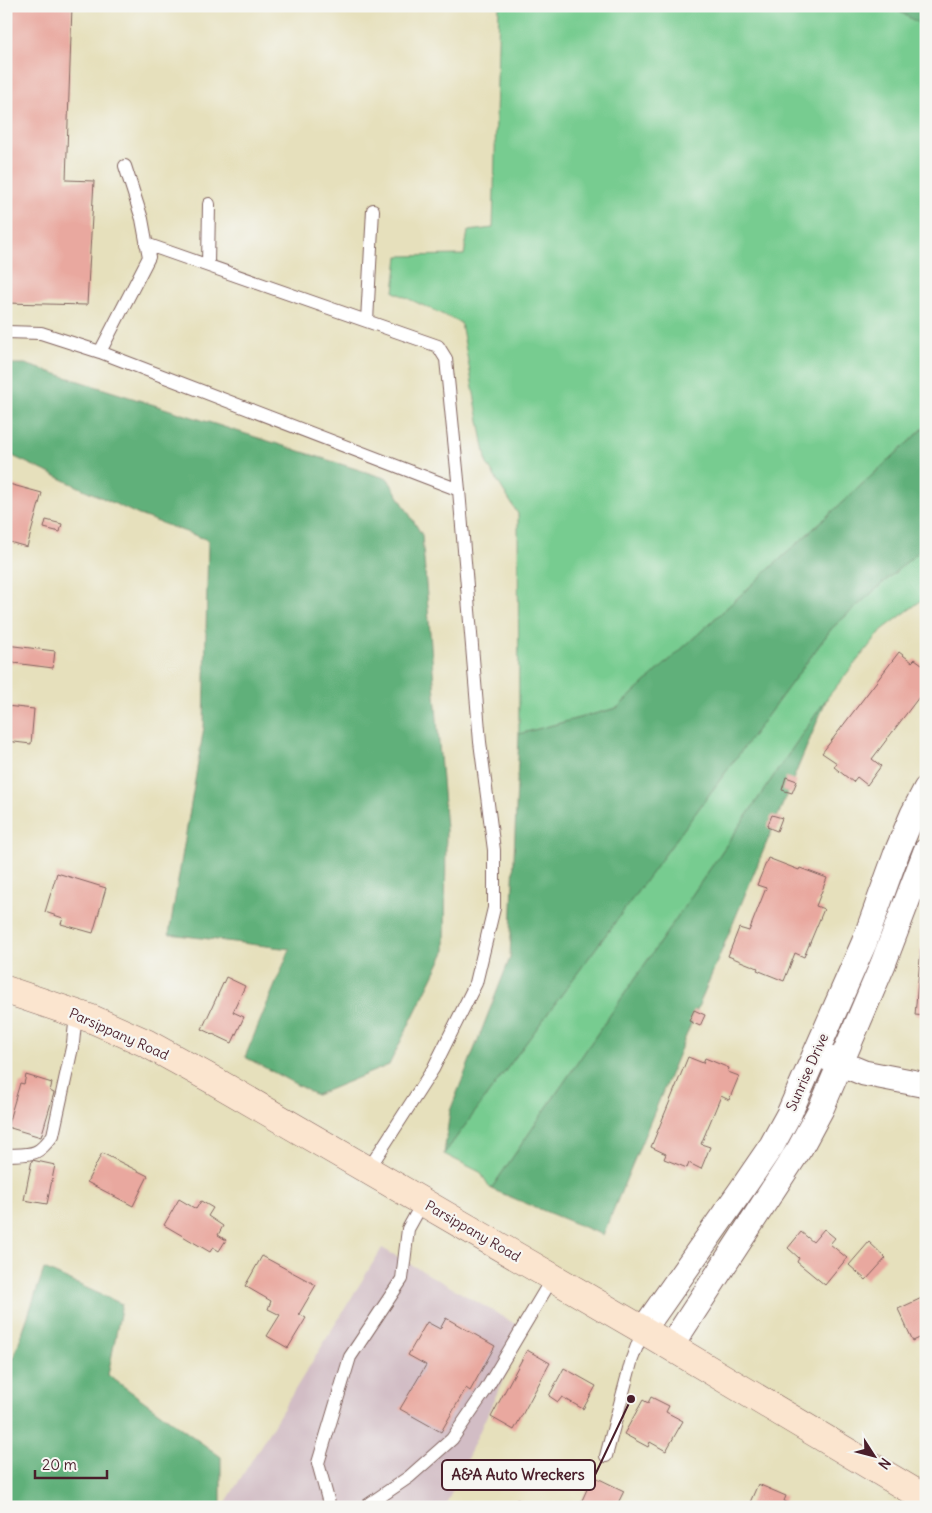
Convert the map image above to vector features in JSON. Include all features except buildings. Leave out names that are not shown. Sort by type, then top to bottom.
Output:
[{"type":"main road","name":"Parsippany Road","points":[[6,990],[92,1019],[146,1043],[671,1346],[926,1498]]},
{"type":"street","name":"Sunrise Drive","points":[[643,1330],[772,1145],[789,1114],[864,943],[913,814],[926,790]]},
{"type":"street","points":[[897,852],[923,856]]},
{"type":"street","name":"Sunrise Drive","points":[[671,1346],[800,1148],[822,1110],[840,1063],[884,964],[923,856]]},
{"type":"street","points":[[816,1054],[864,1073],[926,1085]]},
{"type":"lane","points":[[100,352],[149,257],[142,218],[125,166]]},
{"type":"lane","points":[[208,265],[209,204]]},
{"type":"lane","points":[[367,321],[372,210]]},
{"type":"lane","points":[[146,244],[438,346],[446,358],[480,742],[494,850],[494,908],[476,983],[433,1069],[368,1170]]},
{"type":"lane","points":[[6,332],[41,333],[100,352],[459,490]]},
{"type":"lane","points":[[6,1155],[36,1153],[44,1147],[53,1135],[73,1043],[76,1014]]},
{"type":"lane","points":[[330,1507],[318,1462],[320,1454],[350,1357],[402,1279],[408,1229],[423,1202]]},
{"type":"lane","points":[[364,1507],[409,1477],[452,1439],[485,1391],[553,1278]]},
{"type":"lane","points":[[606,1456],[632,1359],[643,1330]]},
{"type":"shaded area","points":[[382,1248],[526,1330],[445,1507],[223,1507]]},
{"type":"green space","points":[[499,6],[891,6],[926,28],[926,426],[617,708],[519,734],[518,514],[487,464],[461,323],[394,292],[398,256],[464,255],[468,231],[493,228]]},
{"type":"green space","points":[[891,6],[926,6],[926,28]]},
{"type":"green space","points":[[6,364],[25,364],[388,479],[422,535],[446,829],[445,952],[389,1065],[316,1095],[245,1057],[290,949],[169,934],[204,727],[208,540],[139,515],[6,453]]},
{"type":"green space","points":[[926,426],[926,545],[832,628],[444,1154],[450,1111],[510,958],[519,734],[617,708]]},
{"type":"green space","points":[[926,545],[926,597],[882,630],[827,698],[491,1189],[480,1172],[444,1154],[832,628]]},
{"type":"green space","points":[[827,698],[603,1235],[491,1189]]},
{"type":"green space","points":[[44,1269],[122,1304],[108,1375],[221,1457],[221,1507],[6,1507],[6,1380]]},
{"type":"place","name":"A&A Auto Wreckers","points":[[631,1399]]}]
